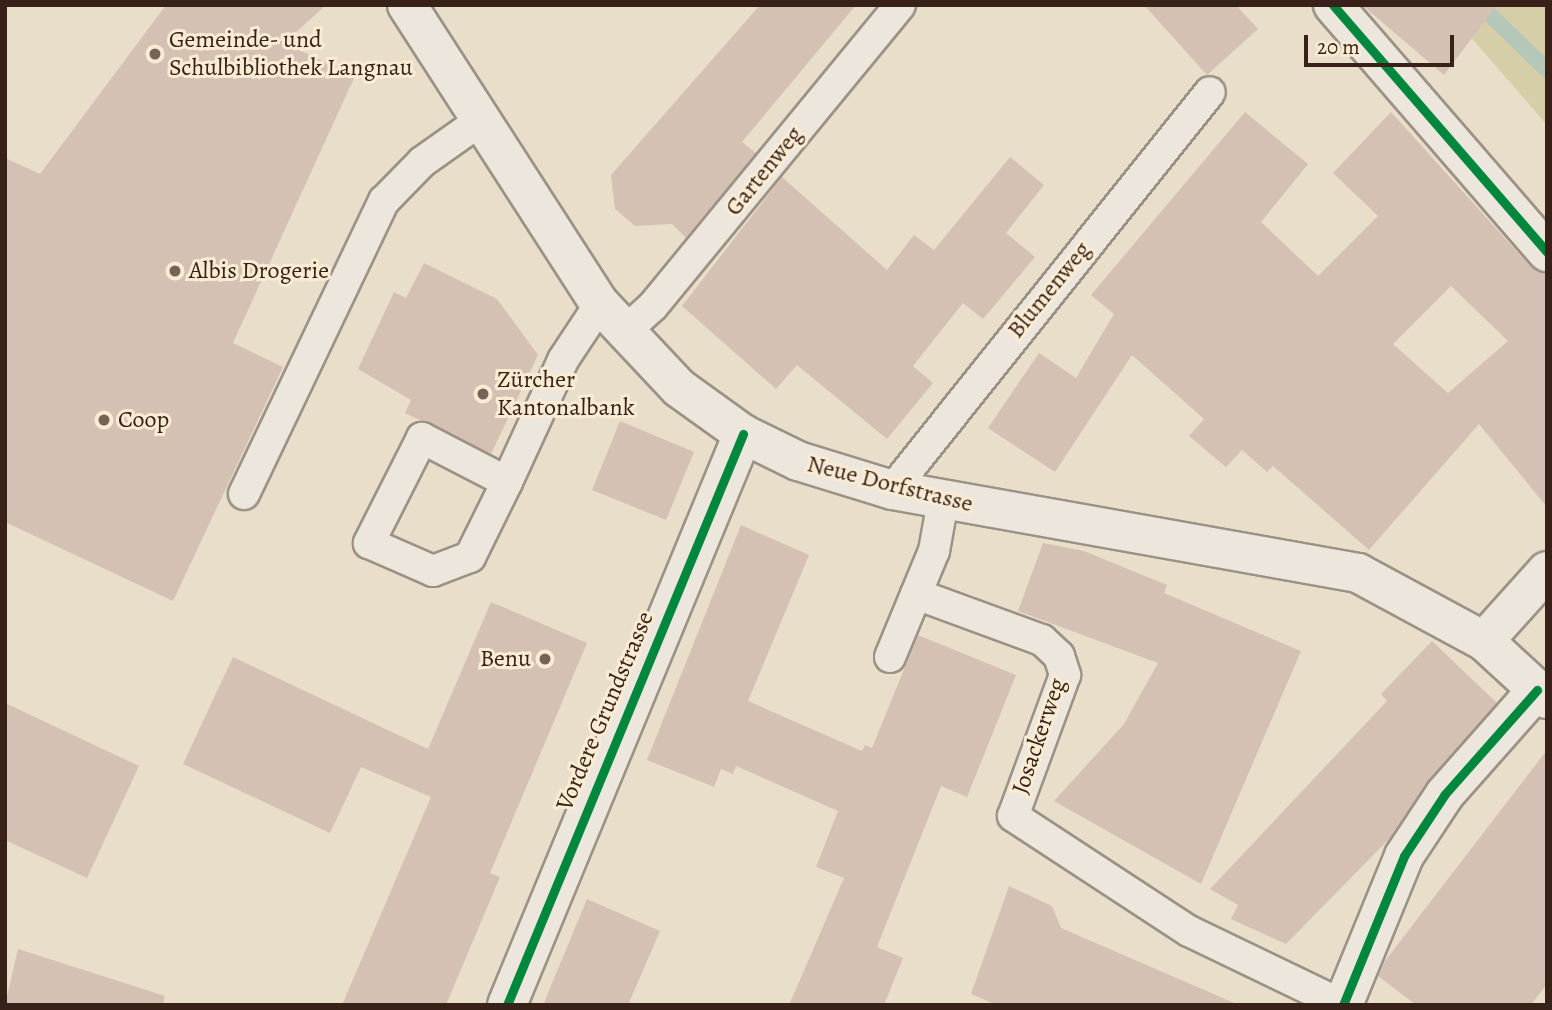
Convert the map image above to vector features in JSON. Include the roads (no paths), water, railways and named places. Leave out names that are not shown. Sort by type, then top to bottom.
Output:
[{"type":"street","name":"Neue Dorfstrasse","points":[[407,5],[480,121],[611,318],[679,388],[743,434],[798,461],[892,490],[1358,573],[1484,641],[1542,695]]},
{"type":"street","points":[[1333,5],[1547,252]]},
{"type":"street","name":"Vordere Grundstrasse","points":[[507,1005],[555,880],[743,434]]},
{"type":"street","points":[[1484,641],[1547,571]]},
{"type":"street","points":[[1343,1005],[1404,856],[1446,794],[1542,695]]},
{"type":"lane","name":"Gartenweg","points":[[507,482],[422,438],[369,543],[421,568],[459,565],[470,557],[507,482],[563,360],[611,318],[653,306],[901,5]]},
{"type":"lane","name":"Blumenweg","points":[[892,490],[1210,92]]},
{"type":"lane","points":[[244,494],[384,201],[422,162],[480,121]]},
{"type":"lane","points":[[890,657],[934,551],[943,501]]},
{"type":"lane","name":"Josackerweg","points":[[916,594],[1042,640],[1059,656],[1065,675],[1013,816],[1189,931],[1343,1005]]},
{"type":"waterway","points":[[1480,5],[1547,70]]},
{"type":"place","name":"Gemeinde- und Schulbibliothek Langnau","points":[[155,54]]},
{"type":"place","name":"Albis Drogerie","points":[[175,271]]},
{"type":"place","name":"Zürcher Kantonalbank","points":[[483,394]]},
{"type":"place","name":"Coop","points":[[104,420]]},
{"type":"place","name":"Benu","points":[[545,659]]}]
